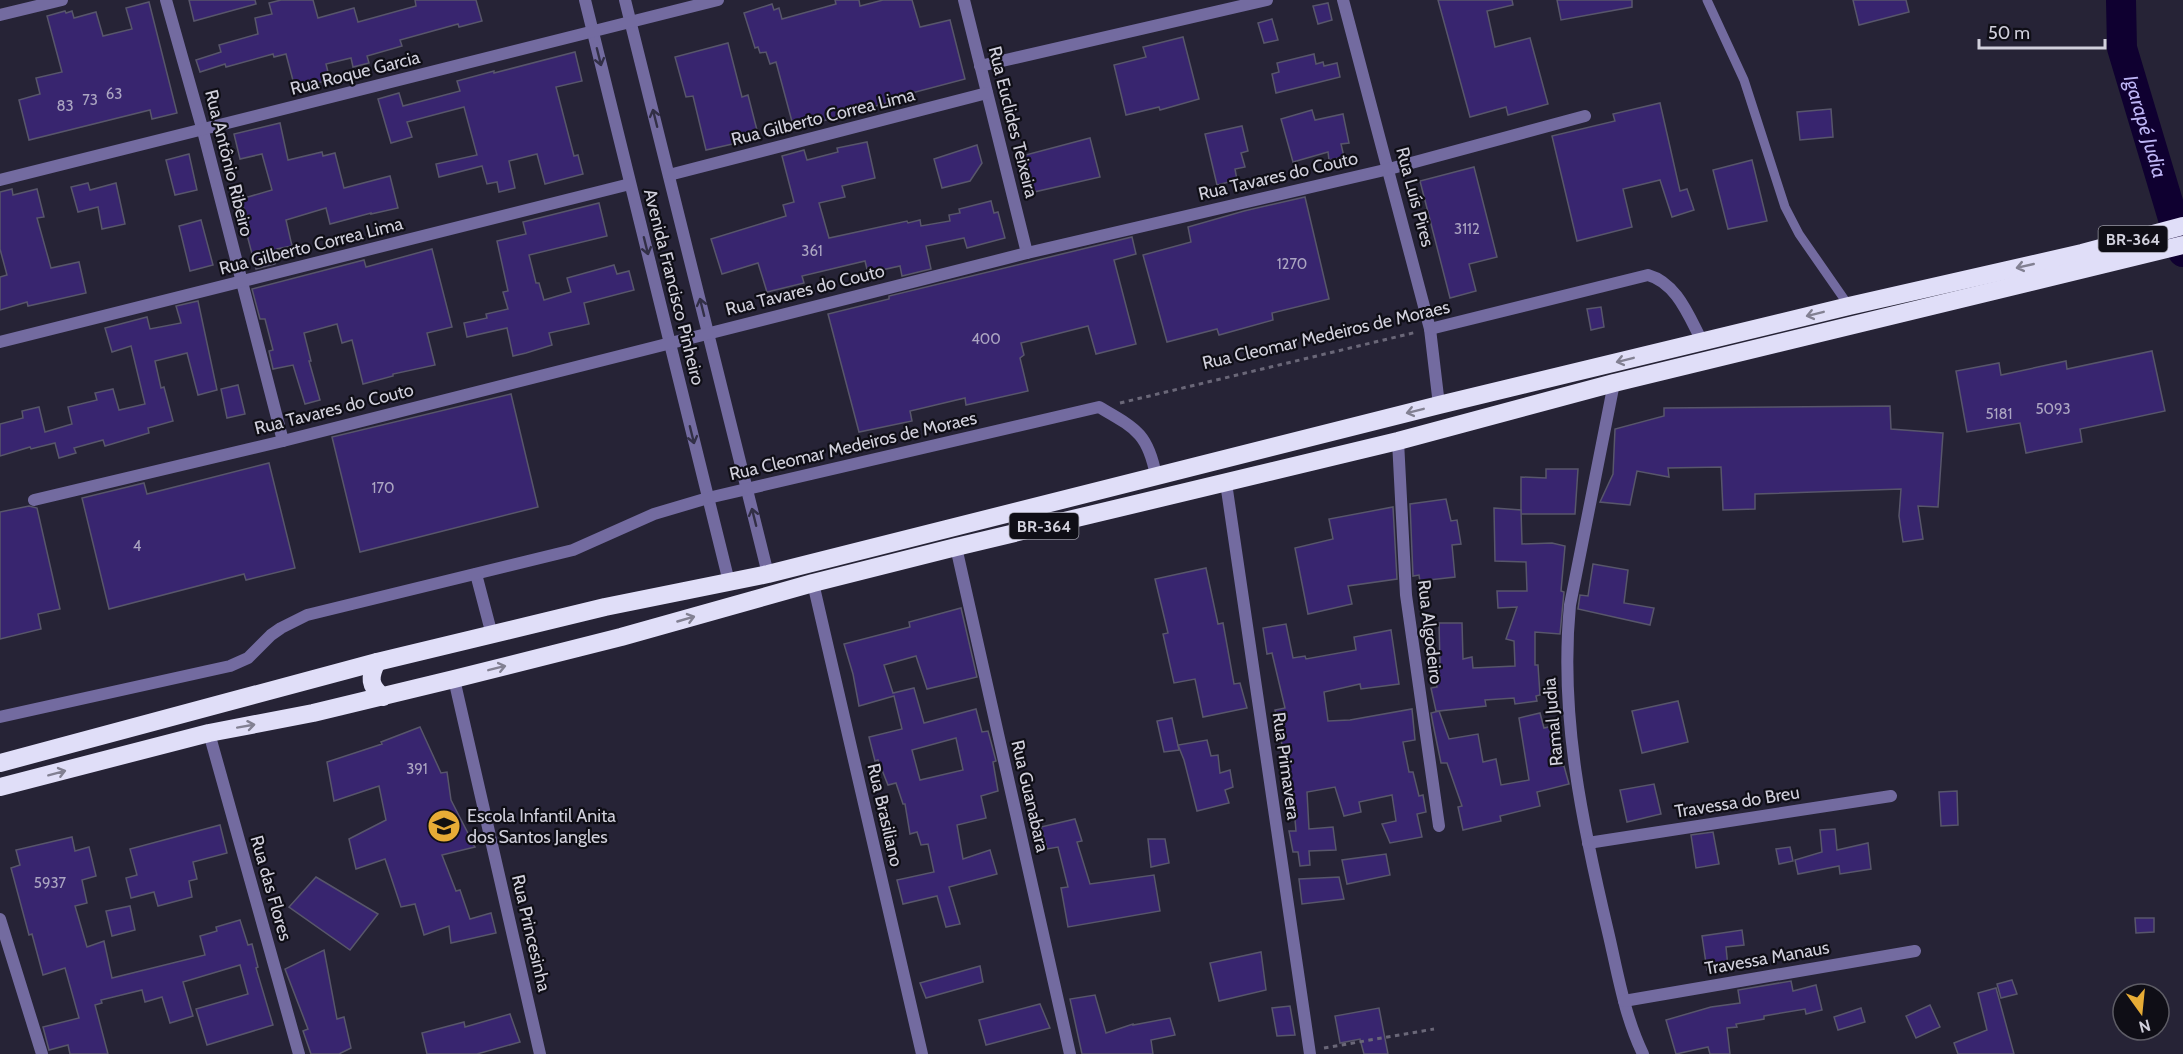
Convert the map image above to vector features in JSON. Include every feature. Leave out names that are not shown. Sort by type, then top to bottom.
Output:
[{"type":"highway","name":"BR-364","points":[[0,787],[209,733],[383,697],[610,640],[813,583],[1398,441],[2086,261],[2183,226]]},
{"type":"highway","name":"BR-364","points":[[0,760],[377,662],[605,607],[768,574],[1439,405],[1849,306],[2183,245]]},
{"type":"highway","points":[[605,607],[615,621],[616,627],[610,640]]},
{"type":"highway","points":[[377,662],[371,679],[373,686],[383,697]]},
{"type":"street","points":[[0,15],[62,0]]},
{"type":"street","name":"Rua Antônio Ribeiro","points":[[166,0],[203,130],[283,441]]},
{"type":"street","name":"Avenida Francisco Pinheiro","points":[[585,0],[729,582]]},
{"type":"street","name":"Avenida Francisco Pinheiro","points":[[625,0],[768,574]]},
{"type":"street","name":"Rua Roque Garcia","points":[[0,180],[718,0]]},
{"type":"street","name":"Rua Euclides Teixeira","points":[[964,0],[1027,252]]},
{"type":"street","points":[[980,66],[1267,0]]},
{"type":"street","name":"Rua Luís Pires","points":[[1343,0],[1430,329],[1439,405]]},
{"type":"street","name":"Rua Gilberto Correa Lima","points":[[669,175],[987,93]]},
{"type":"street","name":"Rua Tavares do Couto","points":[[34,500],[283,441],[1027,252],[1389,169],[1585,116]]},
{"type":"street","name":"Rua Gilberto Correa Lima","points":[[0,342],[630,184]]},
{"type":"street","name":"Rua Cleomar Medeiros de Moraes","points":[[1430,329],[1648,275],[1658,278],[1681,301],[1702,341]]},
{"type":"street","name":"Ramal Judia","points":[[1614,383],[1570,605],[1566,639],[1566,699],[1569,731],[1588,843],[1624,1001],[1630,1024],[1643,1054]]},
{"type":"street","points":[[1099,407],[1129,425],[1145,440],[1153,459],[1156,476]]},
{"type":"street","name":"Rua Cleomar Medeiros de Moraes","points":[[0,717],[230,666],[248,658],[280,628],[307,615],[573,550],[654,514],[708,498],[1099,407]]},
{"type":"street","name":"Rua Algodeiro","points":[[1398,441],[1406,595],[1439,826]]},
{"type":"street","name":"Rua Primavera","points":[[1226,483],[1309,1052]]},
{"type":"street","name":"Rua Guanabara","points":[[956,547],[1070,1054]]},
{"type":"street","points":[[476,574],[492,634]]},
{"type":"street","name":"Rua Brasiliano","points":[[813,583],[922,1054]]},
{"type":"street","name":"Rua Princesinha","points":[[454,679],[540,1054]]},
{"type":"street","name":"Rua das Flores","points":[[209,733],[299,1054]]},
{"type":"street","name":"Travessa do Breu","points":[[1588,843],[1891,796]]},
{"type":"street","points":[[0,919],[42,1054]]},
{"type":"street","name":"Travessa Manaus","points":[[1624,1001],[1916,951]]},
{"type":"lane","points":[[1707,0],[1744,80],[1785,207],[1799,234],[1849,306]]},
{"type":"path","name":"Rua Cleomar Medeiros de Moraes","points":[[1099,407],[1430,329]]},
{"type":"path","points":[[1309,1052],[1434,1029]]},
{"type":"building","points":[[189,0],[255,0],[256,4],[194,21]]},
{"type":"building","points":[[281,0],[313,0],[318,18],[354,8],[358,22],[416,6],[415,0],[476,0],[482,21],[459,27],[458,24],[400,40],[402,46],[367,56],[369,63],[353,67],[351,58],[326,64],[330,80],[295,88],[286,54],[274,57],[273,54],[226,67],[225,64],[200,72],[196,60],[221,52],[219,45],[258,34],[255,18],[272,14],[269,3]]},
{"type":"building","points":[[835,0],[859,0],[860,6],[883,0],[912,0],[920,27],[950,20],[965,79],[889,99],[890,102],[794,129],[776,62],[770,64],[766,52],[760,53],[758,47],[755,48],[744,13],[772,4],[774,10],[779,8],[782,19],[836,4]]},
{"type":"building","points":[[1438,0],[1512,0],[1513,5],[1487,11],[1495,47],[1530,38],[1548,104],[1508,115],[1506,107],[1470,117]]},
{"type":"building","points":[[1557,0],[1632,0],[1632,7],[1561,20]]},
{"type":"building","points":[[1853,0],[1906,0],[1909,12],[1859,25]]},
{"type":"building","points":[[149,2],[177,113],[152,119],[150,110],[29,140],[19,100],[40,94],[36,78],[62,72],[47,16],[72,11],[74,18],[96,12],[103,36],[132,29],[126,8]]},
{"type":"building","points":[[1328,3],[1332,20],[1318,24],[1313,6]]},
{"type":"building","points":[[1272,19],[1278,40],[1264,43],[1258,23]]},
{"type":"building","points":[[1183,37],[1199,99],[1160,110],[1159,107],[1126,115],[1114,65],[1146,57],[1143,47]]},
{"type":"building","points":[[728,43],[742,97],[748,95],[759,138],[706,150],[693,96],[686,97],[675,57]]},
{"type":"building","points":[[575,52],[582,81],[556,87],[574,156],[578,155],[583,174],[545,184],[537,154],[509,161],[515,188],[499,192],[497,182],[487,184],[482,166],[439,177],[436,164],[477,155],[464,107],[407,122],[412,137],[391,143],[378,99],[399,93],[403,106],[460,91],[457,81]]},
{"type":"building","points":[[1314,54],[1316,64],[1323,62],[1324,66],[1337,63],[1340,77],[1276,93],[1272,74],[1279,72],[1277,63]]},
{"type":"building","points":[[1660,103],[1680,191],[1687,189],[1694,210],[1672,217],[1660,180],[1623,189],[1632,227],[1577,241],[1552,136],[1615,121],[1613,114]]},
{"type":"building","points":[[1831,109],[1833,137],[1800,140],[1797,112]]},
{"type":"building","points":[[1312,110],[1315,120],[1343,114],[1349,143],[1341,144],[1344,157],[1329,160],[1328,152],[1293,162],[1281,119]]},
{"type":"building","points":[[280,123],[288,160],[322,152],[323,156],[335,153],[344,188],[390,176],[398,208],[330,224],[326,208],[286,220],[292,246],[277,249],[275,264],[256,269],[246,231],[250,230],[241,199],[272,190],[262,154],[240,159],[234,134]]},
{"type":"building","points":[[1242,126],[1248,151],[1241,153],[1245,167],[1235,169],[1237,180],[1217,185],[1205,134]]},
{"type":"building","points":[[1090,138],[1100,177],[1034,192],[1028,168],[1021,169],[1018,157]]},
{"type":"building","points":[[867,142],[875,178],[842,186],[845,197],[819,203],[829,238],[907,221],[908,223],[920,220],[921,226],[950,221],[949,215],[960,213],[959,209],[991,201],[994,213],[998,212],[1005,238],[967,248],[964,238],[926,246],[931,269],[902,276],[900,266],[868,273],[865,261],[802,276],[804,283],[767,292],[758,263],[722,274],[711,239],[786,216],[783,205],[794,202],[782,156],[804,150],[807,160],[838,152],[837,148]]},
{"type":"building","points":[[977,145],[982,163],[970,181],[942,188],[934,159]]},
{"type":"building","points":[[189,154],[197,190],[175,195],[166,160]]},
{"type":"building","points":[[1752,160],[1767,221],[1728,229],[1713,170]]},
{"type":"building","points":[[1474,167],[1497,257],[1469,264],[1476,291],[1450,298],[1420,181]]},
{"type":"building","points":[[88,183],[90,190],[116,183],[125,224],[102,229],[98,207],[78,212],[71,187]]},
{"type":"building","points":[[12,189],[13,195],[37,189],[44,217],[37,218],[51,268],[79,262],[86,293],[28,306],[27,302],[0,310],[0,277],[7,275],[0,249],[0,192]]},
{"type":"building","points":[[1305,197],[1329,299],[1272,313],[1273,320],[1219,335],[1217,329],[1167,342],[1143,255],[1191,242],[1188,227]]},
{"type":"building","points":[[599,203],[607,236],[529,255],[536,283],[539,283],[544,300],[571,292],[567,278],[614,265],[617,274],[629,271],[634,290],[584,303],[589,324],[549,333],[552,345],[526,353],[513,356],[507,328],[467,337],[464,323],[487,318],[486,314],[508,309],[503,292],[508,291],[497,241],[526,234],[523,222]]},
{"type":"building","points":[[201,220],[213,265],[190,271],[179,226]]},
{"type":"building","points":[[1132,237],[1136,254],[1114,260],[1136,344],[1096,354],[1088,326],[1021,343],[1024,355],[1020,358],[1028,391],[966,405],[965,398],[910,411],[912,421],[859,432],[828,314],[889,299],[889,296]]},
{"type":"building","points":[[432,249],[452,327],[427,333],[435,365],[393,374],[393,376],[363,384],[352,340],[342,343],[337,324],[304,333],[320,400],[305,404],[293,365],[273,369],[269,351],[273,350],[265,319],[260,319],[252,289],[364,260],[366,267]]},
{"type":"building","points":[[198,301],[217,390],[198,395],[187,353],[155,361],[161,388],[164,387],[173,421],[148,428],[149,433],[105,446],[103,440],[74,448],[76,453],[59,458],[55,443],[31,449],[30,447],[0,456],[0,424],[23,418],[22,411],[39,407],[45,432],[72,424],[68,407],[97,400],[95,393],[113,389],[119,410],[145,404],[131,346],[112,352],[105,328],[147,317],[150,329],[181,323],[176,306]]},
{"type":"building","points":[[1601,307],[1604,327],[1591,330],[1587,309]]},
{"type":"building","points":[[2152,351],[2165,411],[2080,429],[2082,442],[2026,453],[2020,423],[1967,432],[1956,371],[1999,363],[2001,375],[2066,361],[2067,369]]},
{"type":"building","points":[[238,385],[245,414],[227,418],[221,389]]},
{"type":"building","points":[[511,394],[538,507],[360,552],[332,437]]},
{"type":"building","points":[[1890,406],[1891,429],[1943,433],[1938,507],[1918,506],[1923,539],[1903,542],[1899,516],[1901,489],[1755,494],[1755,509],[1723,510],[1721,467],[1668,468],[1669,477],[1637,471],[1630,505],[1600,502],[1613,474],[1615,429],[1664,416],[1664,408]]},
{"type":"building","points":[[269,463],[295,568],[246,580],[244,574],[109,609],[82,498],[144,483],[147,494]]},
{"type":"building","points":[[1546,469],[1578,469],[1575,514],[1521,514],[1521,477],[1546,478]]},
{"type":"building","points":[[1446,499],[1451,521],[1457,520],[1461,544],[1452,545],[1455,577],[1420,581],[1419,575],[1413,576],[1410,504]]},
{"type":"building","points":[[29,506],[37,508],[60,609],[38,614],[41,629],[0,639],[0,512]]},
{"type":"building","points":[[1393,507],[1397,579],[1348,586],[1352,604],[1308,614],[1295,548],[1333,539],[1329,519]]},
{"type":"building","points":[[1494,508],[1521,510],[1522,544],[1552,543],[1565,546],[1560,634],[1535,632],[1535,665],[1538,665],[1540,695],[1536,696],[1537,701],[1515,704],[1514,698],[1485,700],[1486,706],[1436,711],[1431,688],[1437,687],[1431,664],[1440,663],[1439,623],[1462,623],[1463,659],[1472,657],[1473,668],[1515,666],[1514,641],[1506,639],[1517,607],[1498,608],[1497,591],[1527,591],[1526,562],[1495,561]]},
{"type":"building","points":[[1593,564],[1628,570],[1624,603],[1654,608],[1650,625],[1578,609],[1580,595],[1588,596]]},
{"type":"building","points":[[1206,568],[1218,624],[1223,623],[1234,684],[1240,683],[1247,708],[1203,717],[1195,679],[1174,683],[1163,634],[1168,633],[1155,579]]},
{"type":"building","points":[[961,608],[977,677],[927,689],[916,656],[884,665],[893,693],[914,688],[924,723],[976,709],[982,732],[988,731],[996,761],[993,762],[998,791],[981,796],[986,818],[957,825],[963,859],[990,850],[997,874],[949,887],[960,924],[946,927],[937,896],[903,904],[897,880],[934,872],[928,844],[921,845],[917,832],[910,834],[905,804],[903,804],[896,783],[888,785],[878,760],[875,761],[869,737],[902,729],[894,696],[859,706],[844,644],[910,627],[909,622]],"holes":[[[956,738],[963,770],[920,780],[912,750]]]},
{"type":"building","points":[[1286,624],[1293,658],[1305,656],[1306,659],[1356,650],[1354,637],[1391,630],[1399,684],[1361,689],[1360,684],[1324,692],[1328,721],[1350,720],[1412,709],[1415,740],[1403,742],[1409,772],[1413,772],[1419,796],[1423,795],[1426,812],[1417,814],[1422,837],[1390,843],[1382,824],[1396,821],[1392,795],[1359,802],[1361,812],[1344,816],[1335,787],[1307,792],[1309,829],[1333,827],[1336,850],[1309,851],[1310,865],[1300,866],[1298,852],[1293,852],[1289,831],[1296,831],[1293,797],[1286,754],[1283,755],[1275,710],[1285,708],[1272,653],[1267,654],[1263,628]]},
{"type":"building","points":[[1678,701],[1688,742],[1642,753],[1632,711]]},
{"type":"building","points":[[1439,711],[1449,739],[1478,734],[1483,762],[1496,759],[1501,785],[1529,780],[1519,718],[1540,713],[1544,728],[1553,726],[1560,766],[1564,766],[1569,784],[1537,792],[1540,806],[1500,816],[1501,821],[1463,830],[1458,807],[1462,806],[1447,763],[1441,763],[1433,724],[1431,713]]},
{"type":"building","points":[[1172,718],[1179,750],[1164,752],[1157,721]]},
{"type":"building","points":[[420,727],[441,773],[447,772],[451,800],[475,847],[442,855],[456,891],[460,890],[470,919],[491,913],[496,933],[451,943],[449,926],[424,935],[415,904],[401,907],[385,859],[356,869],[349,839],[386,820],[379,786],[334,801],[327,762],[382,744],[381,742]]},
{"type":"building","points":[[1207,740],[1211,756],[1218,755],[1220,773],[1230,770],[1233,787],[1225,790],[1229,803],[1197,811],[1178,745]]},
{"type":"building","points":[[1654,784],[1661,814],[1627,822],[1620,790]]},
{"type":"building","points":[[1957,791],[1958,825],[1941,826],[1939,792]]},
{"type":"building","points":[[1075,819],[1082,841],[1077,842],[1090,884],[1154,875],[1160,911],[1068,927],[1061,888],[1068,887],[1058,847],[1047,849],[1041,827]]},
{"type":"building","points":[[220,825],[227,853],[193,862],[197,879],[189,881],[192,897],[158,906],[154,892],[131,898],[126,878],[137,875],[130,849]]},
{"type":"building","points":[[1835,829],[1837,850],[1868,843],[1871,869],[1840,874],[1839,866],[1798,874],[1795,860],[1822,852],[1820,830]]},
{"type":"building","points":[[1713,832],[1719,864],[1696,868],[1691,835]]},
{"type":"building","points":[[72,837],[75,851],[89,847],[96,876],[82,880],[87,903],[75,906],[87,947],[104,941],[112,978],[205,955],[200,936],[217,931],[216,927],[240,920],[248,945],[252,944],[258,967],[256,968],[273,1025],[207,1045],[196,1009],[248,994],[240,965],[183,982],[193,1016],[170,1023],[162,997],[145,1002],[142,990],[101,1000],[102,1003],[95,1005],[108,1054],[70,1054],[68,1045],[49,1050],[43,1027],[79,1018],[65,968],[43,975],[32,934],[29,935],[11,868],[20,865],[16,850]]},
{"type":"building","points":[[1148,839],[1165,839],[1169,863],[1151,867]]},
{"type":"building","points":[[1790,847],[1793,861],[1779,864],[1776,849]]},
{"type":"building","points":[[1386,854],[1390,875],[1347,884],[1342,860]]},
{"type":"building","points":[[316,877],[378,914],[350,950],[289,907]]},
{"type":"building","points":[[1339,877],[1344,899],[1302,904],[1299,879]]},
{"type":"building","points":[[130,906],[135,930],[112,936],[106,911]]},
{"type":"building","points":[[2135,918],[2154,918],[2154,932],[2136,933]]},
{"type":"building","points":[[1742,930],[1744,945],[1726,947],[1728,967],[1707,970],[1702,936]]},
{"type":"building","points":[[324,950],[337,1019],[344,1017],[351,1048],[339,1054],[311,1054],[303,1031],[308,1029],[285,969]]},
{"type":"building","points":[[1261,952],[1266,990],[1219,1001],[1210,963]]},
{"type":"building","points":[[980,966],[983,982],[926,998],[920,983]]},
{"type":"building","points":[[2012,980],[2017,994],[2001,998],[1997,984]]},
{"type":"building","points":[[1791,981],[1793,991],[1816,985],[1822,1010],[1806,1014],[1805,1009],[1764,1016],[1764,1019],[1727,1028],[1730,1054],[1710,1054],[1708,1047],[1676,1054],[1666,1020],[1711,1007],[1740,1003],[1738,990]]},
{"type":"building","points":[[1996,988],[2014,1054],[1958,1054],[1954,1043],[1987,1030],[1978,993]]},
{"type":"building","points":[[1095,995],[1106,1033],[1133,1024],[1170,1018],[1175,1035],[1151,1040],[1153,1054],[1082,1054],[1070,999]]},
{"type":"building","points":[[1040,1004],[1050,1028],[986,1045],[979,1020]]},
{"type":"building","points":[[1930,1005],[1940,1027],[1916,1038],[1906,1016]]},
{"type":"building","points":[[1290,1006],[1295,1035],[1277,1036],[1272,1008]]},
{"type":"building","points":[[1379,1008],[1388,1054],[1364,1054],[1360,1039],[1340,1043],[1335,1016]]},
{"type":"building","points":[[1861,1008],[1865,1022],[1838,1030],[1834,1017]]},
{"type":"building","points":[[510,1014],[520,1042],[477,1054],[427,1054],[422,1033],[464,1022],[465,1027]]},
{"type":"waterway","name":"Igarapé Judia","points":[[2121,0],[2122,48],[2183,252]]},
{"type":"place","name":"Escola Infantil Anita dos Santos Jangles","points":[[444,826]]}]
